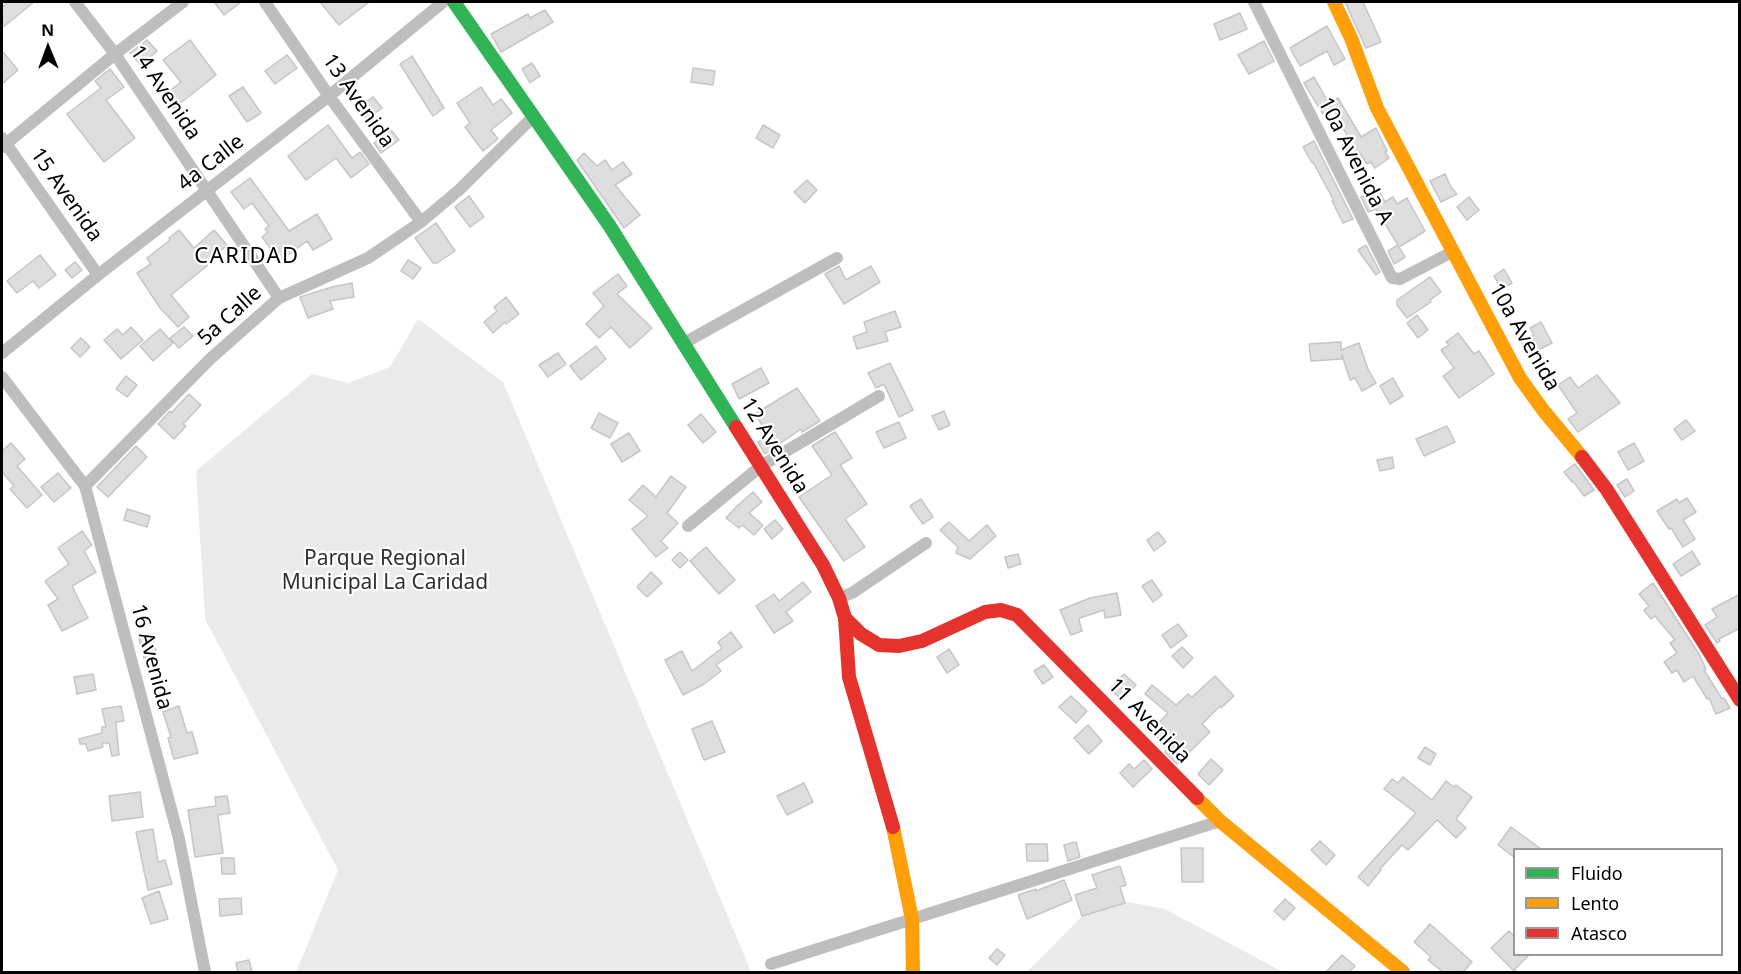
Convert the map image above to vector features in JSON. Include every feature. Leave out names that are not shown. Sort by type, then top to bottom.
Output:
[{"type":"street","name":"14 Avenida","points":[[75,2],[115,54],[279,298]]},
{"type":"street","points":[[3,142],[183,2]]},
{"type":"street","name":"13 Avenida","points":[[265,2],[329,96],[421,222]]},
{"type":"street","name":"4a Calle","points":[[2,353],[98,275],[329,96],[443,2]]},
{"type":"street","name":"12 Avenida","points":[[454,2],[609,225],[823,565],[839,598],[845,618],[849,677],[894,831],[912,919],[913,972]]},
{"type":"street","name":"10a Avenida A","points":[[1254,2],[1392,278],[1400,279],[1452,252]]},
{"type":"street","name":"10a Avenida","points":[[1334,2],[1351,38],[1377,108],[1520,378],[1607,490],[1740,700]]},
{"type":"street","name":"5a Calle","points":[[85,486],[210,359],[279,298],[368,258],[421,222],[459,190],[534,116]]},
{"type":"street","name":"15 Avenida","points":[[3,142],[98,275]]},
{"type":"street","points":[[684,343],[837,258]]},
{"type":"street","name":"16 Avenida","points":[[2,377],[85,486],[179,839],[205,972]]},
{"type":"street","points":[[688,526],[761,466],[879,396]]},
{"type":"street","points":[[839,598],[852,593],[926,543]]},
{"type":"street","name":"11 Avenida","points":[[845,618],[861,634],[879,645],[899,646],[922,641],[985,612],[1001,610],[1017,615],[1166,769],[1220,821],[1403,972]]},
{"type":"street","points":[[771,964],[1220,821]]},
{"type":"green space","name":"Parque Regional Municipal La Caridad","points":[[418,319],[503,382],[750,969],[749,972],[296,972],[338,870],[205,619],[196,471],[312,374],[348,383],[390,367]]},
{"type":"green space","points":[[1101,897],[1165,909],[1283,972],[1027,972]]},
{"type":"building","points":[[8,2],[34,2],[2,28],[2,7]]},
{"type":"building","points":[[214,2],[241,2],[224,15]]},
{"type":"building","points":[[320,2],[369,2],[339,25]]},
{"type":"building","points":[[1345,2],[1363,2],[1381,42],[1366,48]]},
{"type":"building","points":[[545,10],[553,22],[501,52],[491,34],[528,14],[530,18]]},
{"type":"building","points":[[1240,13],[1247,29],[1220,40],[1214,24]]},
{"type":"building","points":[[1327,26],[1345,59],[1334,65],[1327,51],[1300,66],[1290,48]]},
{"type":"building","points":[[147,40],[157,51],[141,65],[130,53]]},
{"type":"building","points":[[190,40],[216,75],[174,108],[164,95],[181,82],[163,60]]},
{"type":"building","points":[[1264,41],[1274,61],[1249,74],[1238,55]]},
{"type":"building","points":[[2,51],[18,70],[2,84]]},
{"type":"building","points":[[287,55],[297,68],[275,84],[265,71]]},
{"type":"building","points":[[412,56],[444,108],[433,116],[400,64]]},
{"type":"building","points":[[532,63],[540,76],[530,83],[522,69]]},
{"type":"building","points":[[693,68],[715,71],[713,85],[691,82]]},
{"type":"building","points":[[110,69],[124,87],[106,100],[135,138],[104,162],[67,114],[101,88],[95,81]]},
{"type":"building","points":[[1314,77],[1332,109],[1323,114],[1304,83]]},
{"type":"building","points":[[243,87],[261,113],[247,122],[229,96]]},
{"type":"building","points":[[481,87],[493,105],[501,99],[512,113],[491,130],[498,139],[483,151],[465,127],[470,123],[457,103]]},
{"type":"building","points":[[373,97],[382,108],[367,119],[359,107]]},
{"type":"building","points":[[1338,98],[1361,137],[1376,128],[1389,158],[1375,168],[1371,162],[1367,164],[1359,152],[1351,157],[1343,145],[1350,141],[1329,102]]},
{"type":"building","points":[[328,125],[352,158],[360,152],[369,164],[351,178],[336,158],[306,180],[288,156]]},
{"type":"building","points":[[763,125],[780,135],[773,148],[756,138]]},
{"type":"building","points":[[391,130],[399,140],[381,153],[374,143]]},
{"type":"building","points":[[1314,141],[1353,219],[1343,223],[1332,201],[1334,201],[1303,147]]},
{"type":"building","points":[[584,153],[597,166],[605,160],[612,170],[623,162],[632,174],[615,185],[640,215],[624,228],[577,160]]},
{"type":"building","points":[[1445,174],[1457,194],[1441,202],[1430,181]]},
{"type":"building","points":[[250,178],[289,231],[317,214],[332,239],[313,250],[307,241],[280,261],[262,237],[268,232],[265,229],[269,226],[252,203],[244,209],[231,192]]},
{"type":"building","points":[[807,180],[817,190],[805,203],[794,192]]},
{"type":"building","points":[[1378,189],[1385,202],[1393,197],[1397,204],[1407,198],[1425,231],[1399,247],[1405,257],[1394,264],[1388,251],[1398,245],[1376,209],[1368,212],[1361,197]]},
{"type":"building","points":[[469,196],[484,217],[470,227],[455,207]]},
{"type":"building","points":[[1469,197],[1479,210],[1467,220],[1457,207]]},
{"type":"building","points":[[436,223],[455,251],[437,263],[433,263],[415,238]]},
{"type":"building","points":[[179,230],[194,248],[214,230],[227,245],[208,265],[171,295],[189,317],[178,327],[160,308],[137,273],[151,264],[147,258]]},
{"type":"building","points":[[1366,245],[1380,272],[1376,275],[1358,250]]},
{"type":"building","points":[[40,255],[56,275],[39,288],[33,281],[17,293],[7,281]]},
{"type":"building","points":[[408,260],[421,268],[413,279],[401,271]]},
{"type":"building","points":[[75,262],[82,270],[72,278],[65,270]]},
{"type":"building","points":[[839,266],[846,280],[871,266],[880,282],[844,304],[825,274]]},
{"type":"building","points":[[1504,269],[1512,283],[1502,289],[1494,276]]},
{"type":"building","points":[[618,274],[627,286],[617,294],[652,328],[630,348],[611,327],[599,338],[586,324],[604,306],[593,293]]},
{"type":"building","points":[[1430,277],[1441,292],[1430,300],[1431,302],[1407,318],[1397,305],[1397,300]]},
{"type":"building","points":[[352,283],[354,297],[330,301],[333,309],[308,318],[300,297]]},
{"type":"building","points":[[506,297],[519,314],[506,324],[505,322],[493,333],[484,322],[497,311],[494,307]]},
{"type":"building","points":[[895,311],[901,327],[885,332],[888,341],[857,349],[853,337],[867,332],[864,322]]},
{"type":"building","points":[[1417,315],[1428,330],[1418,338],[1407,323]]},
{"type":"building","points":[[1541,322],[1552,343],[1528,355],[1521,341],[1534,335],[1530,328]]},
{"type":"building","points":[[131,327],[143,340],[121,359],[104,340],[117,329],[123,335]]},
{"type":"building","points":[[184,327],[193,336],[179,348],[170,338]]},
{"type":"building","points":[[160,329],[173,343],[153,361],[140,346]]},
{"type":"building","points":[[1458,333],[1474,354],[1479,351],[1494,374],[1459,398],[1443,376],[1454,368],[1441,350],[1449,345],[1446,342]]},
{"type":"building","points":[[81,338],[90,347],[80,357],[71,348]]},
{"type":"building","points":[[1341,342],[1341,350],[1359,343],[1368,369],[1376,383],[1362,391],[1355,378],[1350,380],[1342,355],[1342,359],[1311,361],[1309,344]]},
{"type":"building","points":[[596,346],[606,359],[581,380],[570,366]]},
{"type":"building","points":[[558,353],[566,364],[548,377],[539,365]]},
{"type":"building","points":[[890,363],[913,410],[899,417],[884,384],[876,388],[868,373]]},
{"type":"building","points":[[761,368],[769,383],[739,399],[732,384]]},
{"type":"building","points":[[1597,375],[1620,403],[1578,432],[1568,419],[1577,413],[1558,385],[1570,377],[1578,388]]},
{"type":"building","points":[[126,376],[137,385],[127,397],[116,389]]},
{"type":"building","points":[[1393,378],[1403,396],[1390,404],[1380,386]]},
{"type":"building","points":[[797,388],[820,421],[802,432],[801,429],[765,454],[758,442],[769,436],[755,414]]},
{"type":"building","points":[[189,394],[201,405],[183,424],[186,426],[174,439],[158,424]]},
{"type":"building","points":[[944,411],[950,425],[939,430],[932,416]]},
{"type":"building","points":[[599,413],[618,423],[610,438],[591,428]]},
{"type":"building","points":[[701,414],[716,432],[703,443],[688,425]]},
{"type":"building","points":[[1686,420],[1695,431],[1682,440],[1674,429]]},
{"type":"building","points":[[899,422],[906,438],[884,448],[876,432]]},
{"type":"building","points":[[1447,426],[1455,442],[1424,456],[1416,439]]},
{"type":"building","points":[[835,432],[852,458],[840,465],[867,504],[845,519],[865,547],[844,561],[799,497],[832,475],[812,446]]},
{"type":"building","points":[[629,433],[640,451],[622,462],[611,444]]},
{"type":"building","points":[[11,443],[25,459],[17,466],[42,495],[27,508],[10,489],[14,486],[2,472],[2,451]]},
{"type":"building","points":[[1634,443],[1644,461],[1628,470],[1618,452]]},
{"type":"building","points":[[136,446],[147,457],[108,497],[97,487]]},
{"type":"building","points":[[1392,457],[1394,468],[1380,471],[1377,460]]},
{"type":"building","points":[[1575,464],[1594,490],[1584,496],[1564,472]]},
{"type":"building","points":[[58,473],[71,488],[54,502],[41,487]]},
{"type":"building","points":[[671,476],[686,487],[667,513],[678,523],[661,541],[668,548],[656,557],[632,529],[648,516],[629,500],[643,485],[656,497]]},
{"type":"building","points":[[1627,479],[1634,491],[1625,497],[1617,485]]},
{"type":"building","points":[[753,492],[762,502],[749,513],[763,525],[754,535],[742,525],[739,528],[726,518]]},
{"type":"building","points":[[1687,498],[1696,512],[1683,520],[1695,539],[1683,547],[1657,511],[1677,499],[1679,503]]},
{"type":"building","points":[[921,499],[933,517],[923,524],[910,506]]},
{"type":"building","points":[[127,509],[150,516],[147,527],[124,520]]},
{"type":"building","points":[[775,520],[783,529],[772,539],[764,529]]},
{"type":"building","points":[[949,522],[969,541],[987,525],[996,536],[970,559],[956,553],[958,547],[940,530]]},
{"type":"building","points":[[82,531],[92,545],[84,551],[96,572],[72,586],[88,618],[62,631],[48,605],[58,599],[45,581],[69,564],[58,548]]},
{"type":"building","points":[[1158,532],[1166,542],[1154,551],[1147,540]]},
{"type":"building","points":[[706,547],[735,580],[719,594],[690,561]]},
{"type":"building","points":[[1692,551],[1700,564],[1681,576],[1673,564]]},
{"type":"building","points":[[680,552],[688,560],[680,568],[672,560]]},
{"type":"building","points":[[1018,554],[1021,564],[1008,568],[1005,557]]},
{"type":"building","points":[[651,572],[662,583],[647,597],[637,587]]},
{"type":"building","points":[[1152,580],[1162,595],[1153,602],[1142,586]]},
{"type":"building","points":[[803,582],[811,592],[786,612],[793,621],[774,633],[756,606],[774,594],[779,601]]},
{"type":"building","points":[[1653,583],[1699,654],[1706,669],[1704,670],[1730,708],[1716,714],[1709,698],[1707,699],[1693,676],[1684,682],[1677,670],[1672,673],[1664,662],[1677,653],[1670,643],[1675,640],[1655,616],[1651,619],[1644,610],[1649,606],[1639,594]]},
{"type":"building","points":[[1117,593],[1121,615],[1105,618],[1104,610],[1080,618],[1082,631],[1071,635],[1060,610],[1090,598]]},
{"type":"building","points":[[1740,594],[1740,628],[1719,639],[1717,643],[1705,625],[1717,617],[1712,609]]},
{"type":"building","points":[[1178,624],[1187,636],[1171,648],[1162,635]]},
{"type":"building","points":[[731,632],[742,647],[716,665],[721,671],[704,684],[683,695],[665,660],[682,651],[692,671],[722,648],[718,642]]},
{"type":"building","points":[[152,635],[157,655],[144,658],[139,639]]},
{"type":"building","points":[[1182,647],[1193,658],[1183,668],[1172,656]]},
{"type":"building","points":[[949,649],[959,665],[947,673],[937,657]]},
{"type":"building","points":[[1044,665],[1053,677],[1043,684],[1034,671]]},
{"type":"building","points":[[93,674],[96,690],[77,694],[74,677]]},
{"type":"building","points":[[1124,674],[1136,685],[1122,700],[1110,689]]},
{"type":"building","points":[[1215,676],[1234,696],[1202,724],[1210,732],[1177,764],[1165,752],[1168,748],[1151,731],[1168,713],[1145,694],[1152,685],[1176,705],[1188,694],[1192,697]]},
{"type":"building","points":[[1071,696],[1087,711],[1076,723],[1059,707]]},
{"type":"building","points":[[121,706],[124,721],[116,722],[119,755],[112,756],[109,743],[102,743],[103,747],[88,751],[86,744],[80,744],[79,739],[102,733],[102,727],[106,727],[102,709]]},
{"type":"building","points":[[179,706],[187,733],[192,732],[198,753],[174,759],[168,738],[171,737],[163,712]]},
{"type":"building","points":[[712,721],[725,752],[704,760],[692,729]]},
{"type":"building","points":[[1088,725],[1102,741],[1089,754],[1074,738]]},
{"type":"building","points":[[1425,747],[1436,754],[1430,765],[1418,758]]},
{"type":"building","points":[[1211,759],[1223,770],[1209,785],[1198,774]]},
{"type":"building","points":[[1144,760],[1152,769],[1133,787],[1120,773],[1129,764],[1134,769]]},
{"type":"building","points":[[1403,777],[1432,800],[1446,781],[1454,787],[1456,785],[1472,797],[1456,819],[1466,828],[1456,838],[1437,820],[1408,850],[1402,845],[1368,886],[1358,877],[1416,813],[1384,789],[1392,779],[1398,783]]},
{"type":"building","points":[[804,783],[813,802],[787,815],[777,796]]},
{"type":"building","points":[[140,792],[143,817],[112,821],[109,796]]},
{"type":"building","points":[[227,796],[230,813],[218,815],[223,853],[195,857],[188,810],[216,806],[215,797]]},
{"type":"building","points":[[1511,827],[1540,848],[1513,848],[1513,856],[1498,845]]},
{"type":"building","points":[[153,829],[158,862],[165,860],[172,884],[148,890],[136,832]]},
{"type":"building","points":[[1320,841],[1335,855],[1326,865],[1311,850]]},
{"type":"building","points":[[1076,842],[1080,857],[1068,861],[1064,845]]},
{"type":"building","points":[[1026,844],[1047,844],[1048,861],[1027,861]]},
{"type":"building","points":[[1181,848],[1203,848],[1203,882],[1182,882]]},
{"type":"building","points":[[221,858],[234,858],[235,874],[222,874]]},
{"type":"building","points":[[1120,866],[1126,885],[1120,887],[1125,903],[1082,916],[1075,895],[1097,888],[1092,875]]},
{"type":"building","points":[[1064,880],[1072,900],[1027,919],[1018,895]]},
{"type":"building","points":[[159,891],[168,919],[151,924],[142,898]]},
{"type":"building","points":[[241,898],[242,914],[220,916],[219,899]]},
{"type":"building","points":[[1285,899],[1295,908],[1284,920],[1274,911]]},
{"type":"building","points":[[1430,924],[1472,962],[1463,972],[1443,972],[1428,960],[1431,957],[1414,942]]},
{"type":"building","points":[[1509,931],[1513,935],[1513,956],[1528,956],[1515,969],[1515,972],[1491,948]]},
{"type":"building","points":[[997,949],[1005,955],[997,965],[989,958]]},
{"type":"building","points":[[1342,955],[1355,966],[1349,972],[1326,972]]},
{"type":"building","points":[[249,960],[252,972],[238,972],[236,963]]},
{"type":"traffic: fast","points":[[454,2],[609,225],[736,427]]},
{"type":"traffic: slow","points":[[1334,2],[1351,38],[1377,108],[1520,378],[1582,457]]},
{"type":"traffic: slow","points":[[1197,798],[1220,821],[1403,972]]},
{"type":"traffic: slow","points":[[893,827],[912,919],[913,972]]},
{"type":"traffic: jam","points":[[736,427],[823,565],[839,598],[845,618],[849,677],[893,827]]},
{"type":"traffic: jam","points":[[1582,457],[1607,490],[1740,700]]},
{"type":"traffic: jam","points":[[845,618],[861,634],[879,645],[899,646],[922,641],[985,612],[1001,610],[1017,615],[1197,798]]},
{"type":"district","name":"CARIDAD","points":[[247,257]]}]
